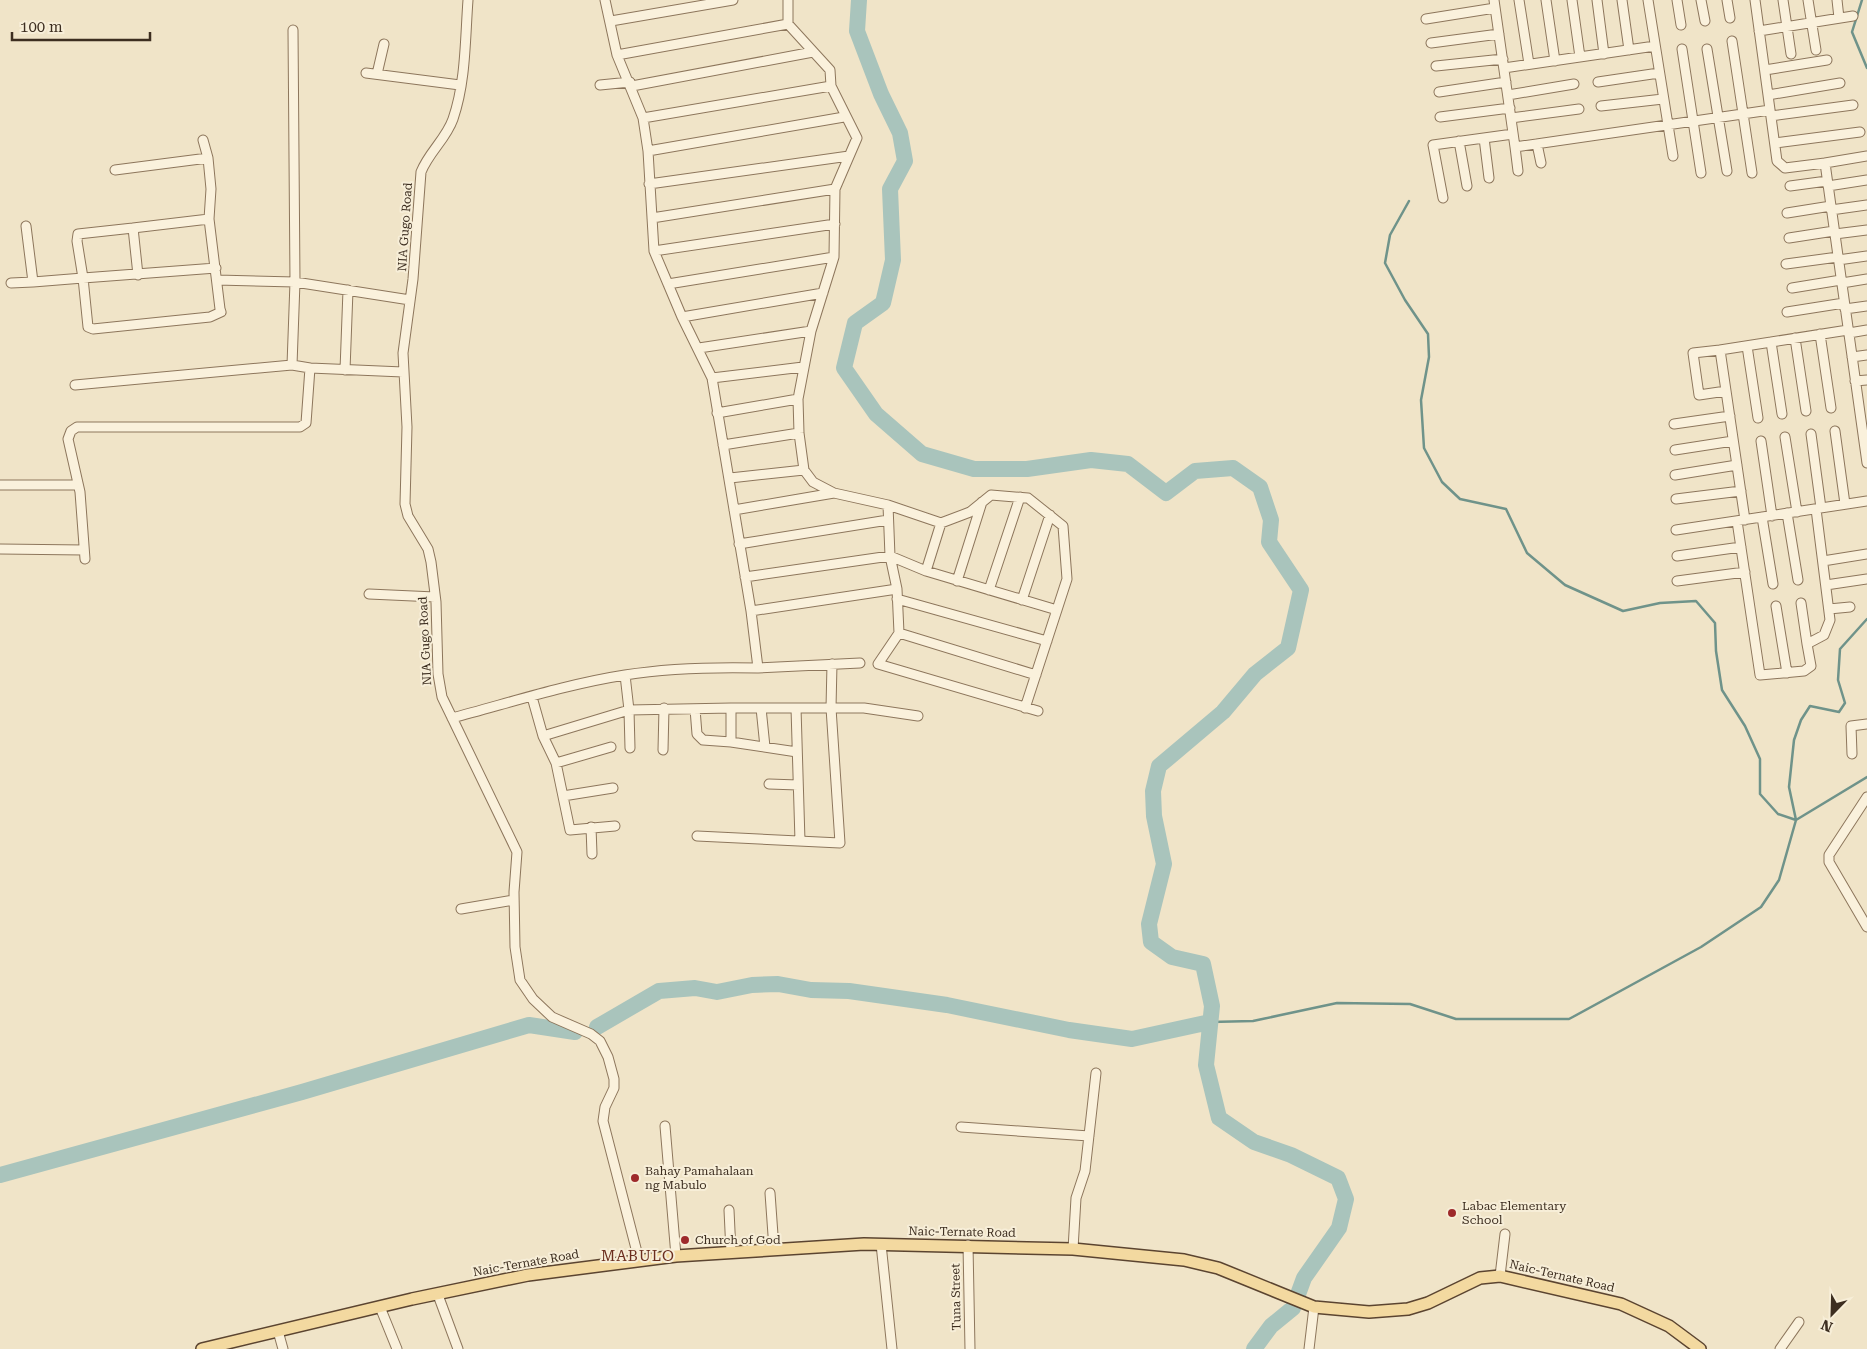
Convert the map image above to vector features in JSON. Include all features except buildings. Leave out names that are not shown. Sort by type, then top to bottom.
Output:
[{"type":"main road","name":"Naic-Ternate Road","points":[[203,1349],[380,1307],[528,1275],[676,1256],[881,1244],[1073,1249],[1184,1260],[1218,1268],[1314,1307],[1369,1312],[1408,1309],[1428,1303],[1480,1278],[1500,1276],[1621,1304],[1670,1326],[1700,1349]]},
{"type":"street","name":"NIA Gugo Road","points":[[468,0],[466,50],[453,119],[445,135],[426,160],[421,172],[410,300],[403,353],[408,427],[405,504],[408,516],[428,549],[435,597],[439,687],[452,718],[514,843],[518,862],[514,900],[516,961],[523,985],[533,999],[552,1017],[591,1034],[600,1041],[608,1057],[614,1079],[614,1088],[605,1107],[604,1129],[639,1260]]},
{"type":"street","points":[[605,0],[617,55],[644,118],[648,151],[654,251],[682,317],[699,348],[712,378],[730,478],[758,668]]},
{"type":"street","points":[[610,21],[733,0]]},
{"type":"street","points":[[788,0],[788,24],[830,70],[831,86],[844,117],[856,138],[835,189],[834,258],[811,331],[798,399],[799,433],[804,470],[813,482],[834,493],[888,505],[941,523],[970,512],[991,495],[1028,498],[1063,526],[1067,579],[1025,708]]},
{"type":"street","points":[[1519,0],[1529,64]]},
{"type":"street","points":[[1546,0],[1555,61]]},
{"type":"street","points":[[1572,0],[1580,57]]},
{"type":"street","points":[[1597,0],[1604,54]]},
{"type":"street","points":[[1622,0],[1629,50]]},
{"type":"street","points":[[1648,0],[1673,156]]},
{"type":"street","points":[[1677,0],[1681,25]]},
{"type":"street","points":[[1701,0],[1705,22]]},
{"type":"street","points":[[1727,0],[1730,18]]},
{"type":"street","points":[[1755,0],[1778,161],[1785,168],[1867,156]]},
{"type":"street","points":[[1783,0],[1791,54]]},
{"type":"street","points":[[1808,0],[1816,50]]},
{"type":"street","points":[[1837,0],[1839,18]]},
{"type":"street","points":[[1426,18],[1495,4],[1518,171]]},
{"type":"street","points":[[1759,31],[1853,16]]},
{"type":"street","points":[[617,55],[788,24]]},
{"type":"street","points":[[292,30],[296,282],[292,365]]},
{"type":"street","points":[[1431,43],[1499,34]]},
{"type":"street","points":[[1732,41],[1752,172]]},
{"type":"street","points":[[377,74],[384,44]]},
{"type":"street","points":[[1436,66],[1503,63],[1529,64],[1655,46]]},
{"type":"street","points":[[1682,49],[1701,173]]},
{"type":"street","points":[[1707,49],[1726,171]]},
{"type":"street","points":[[600,85],[631,84],[813,52]]},
{"type":"street","points":[[1765,70],[1827,60]]},
{"type":"street","points":[[366,73],[460,85]]},
{"type":"street","points":[[1598,82],[1659,73]]},
{"type":"street","points":[[1439,92],[1506,82]]},
{"type":"street","points":[[1768,95],[1840,83]]},
{"type":"street","points":[[1508,95],[1574,84]]},
{"type":"street","points":[[644,118],[831,86]]},
{"type":"street","points":[[1601,106],[1663,99]]},
{"type":"street","points":[[1515,147],[1742,114],[1853,105]]},
{"type":"street","points":[[1440,117],[1579,109]]},
{"type":"street","points":[[648,151],[844,117]]},
{"type":"street","points":[[1775,143],[1860,132]]},
{"type":"street","points":[[1443,198],[1433,145],[1513,134]]},
{"type":"street","points":[[1484,138],[1489,178]]},
{"type":"street","points":[[203,140],[208,158],[212,188],[209,219],[221,312],[218,315],[89,328],[87,324],[78,235],[209,219]]},
{"type":"street","points":[[1459,141],[1467,186]]},
{"type":"street","points":[[1537,144],[1541,164]]},
{"type":"street","points":[[649,184],[849,156]]},
{"type":"street","points":[[114,170],[208,158]]},
{"type":"street","points":[[1825,163],[1852,357],[1863,406],[1867,457]]},
{"type":"street","points":[[1790,186],[1867,180]]},
{"type":"street","points":[[652,218],[835,189]]},
{"type":"street","points":[[1787,213],[1867,205]]},
{"type":"street","points":[[654,251],[835,224]]},
{"type":"street","points":[[26,226],[33,282]]},
{"type":"street","points":[[134,228],[138,276]]},
{"type":"street","points":[[1789,238],[1867,230]]},
{"type":"street","points":[[1786,264],[1867,256]]},
{"type":"street","points":[[668,284],[834,258]]},
{"type":"street","points":[[11,283],[138,276],[216,268]]},
{"type":"street","points":[[1792,288],[1867,279]]},
{"type":"street","points":[[217,280],[296,282],[410,300]]},
{"type":"street","points":[[345,370],[348,290]]},
{"type":"street","points":[[682,317],[823,293]]},
{"type":"street","points":[[1787,312],[1845,306],[1867,306]]},
{"type":"street","points":[[1726,391],[1699,395],[1693,353],[1820,334],[1867,330]]},
{"type":"street","points":[[699,348],[811,331]]},
{"type":"street","points":[[1820,334],[1831,408]]},
{"type":"street","points":[[1795,338],[1806,410]]},
{"type":"street","points":[[1772,342],[1782,414]]},
{"type":"street","points":[[1746,346],[1758,418]]},
{"type":"street","points":[[1720,350],[1741,491],[1741,547],[1760,675],[1804,671],[1812,666],[1807,644],[1802,602]]},
{"type":"street","points":[[1852,357],[1867,355]]},
{"type":"street","points":[[76,384],[292,365],[310,368],[403,372]]},
{"type":"street","points":[[0,549],[84,554],[78,485],[68,439],[71,431],[78,427],[300,427],[306,423],[310,368]]},
{"type":"street","points":[[712,378],[803,368]]},
{"type":"street","points":[[1856,381],[1867,380]]},
{"type":"street","points":[[717,412],[798,399]]},
{"type":"street","points":[[1674,424],[1730,416]]},
{"type":"street","points":[[1834,431],[1845,504]]},
{"type":"street","points":[[723,445],[799,433]]},
{"type":"street","points":[[1807,644],[1824,635],[1830,620],[1822,561],[1810,434]]},
{"type":"street","points":[[1785,437],[1797,512]]},
{"type":"street","points":[[1674,450],[1733,441]]},
{"type":"street","points":[[1761,441],[1773,584]]},
{"type":"street","points":[[1675,475],[1737,465]]},
{"type":"street","points":[[730,478],[804,470]]},
{"type":"street","points":[[0,485],[78,485]]},
{"type":"street","points":[[1676,499],[1741,491]]},
{"type":"street","points":[[734,510],[834,493]]},
{"type":"street","points":[[989,590],[1020,497]]},
{"type":"street","points":[[1676,530],[1867,501]]},
{"type":"street","points":[[957,581],[982,502]]},
{"type":"street","points":[[888,505],[890,556],[897,589],[899,633],[878,664],[1038,711]]},
{"type":"street","points":[[1787,513],[1798,580]]},
{"type":"street","points":[[1022,600],[1050,515]]},
{"type":"street","points":[[739,544],[888,520]]},
{"type":"street","points":[[926,572],[941,523]]},
{"type":"street","points":[[1677,556],[1741,547]]},
{"type":"street","points":[[1822,561],[1867,554]]},
{"type":"street","points":[[744,578],[890,556],[926,572],[1057,610]]},
{"type":"street","points":[[1677,581],[1745,572]]},
{"type":"street","points":[[1826,585],[1867,579]]},
{"type":"street","points":[[751,611],[897,589]]},
{"type":"street","points":[[369,594],[435,597]]},
{"type":"street","points":[[897,599],[1047,641]]},
{"type":"street","points":[[1776,606],[1787,672]]},
{"type":"street","points":[[1829,609],[1850,607]]},
{"type":"street","points":[[899,633],[1036,675]]},
{"type":"street","points":[[452,718],[625,675],[702,667],[758,668],[860,663]]},
{"type":"street","points":[[697,836],[840,843],[831,708],[832,664]]},
{"type":"street","points":[[625,675],[629,710],[630,748]]},
{"type":"street","points":[[532,697],[543,736],[556,763],[570,830],[616,826]]},
{"type":"street","points":[[543,736],[629,710],[664,708],[864,708],[918,716]]},
{"type":"street","points":[[663,750],[664,708]]},
{"type":"street","points":[[731,708],[731,742]]},
{"type":"street","points":[[761,708],[764,747]]},
{"type":"street","points":[[796,708],[800,841]]},
{"type":"street","points":[[695,709],[697,734],[703,740],[731,742],[797,752]]},
{"type":"street","points":[[1852,754],[1851,726],[1867,724]]},
{"type":"street","points":[[556,763],[612,747]]},
{"type":"street","points":[[769,784],[798,785]]},
{"type":"street","points":[[563,796],[613,788]]},
{"type":"street","points":[[1867,797],[1829,855],[1829,862],[1867,927]]},
{"type":"street","points":[[591,828],[592,854]]},
{"type":"street","points":[[461,910],[514,900]]},
{"type":"street","points":[[1073,1249],[1076,1198],[1085,1170],[1096,1073]]},
{"type":"street","points":[[665,1126],[676,1256]]},
{"type":"street","points":[[962,1127],[1089,1136]]},
{"type":"street","points":[[770,1193],[774,1249]]},
{"type":"street","points":[[728,1210],[731,1252]]},
{"type":"street","points":[[1500,1276],[1505,1234]]},
{"type":"street","points":[[881,1244],[892,1349]]},
{"type":"street","name":"Tuna Street","points":[[968,1245],[970,1349]]},
{"type":"street","points":[[438,1295],[458,1349]]},
{"type":"street","points":[[380,1307],[397,1349]]},
{"type":"street","points":[[1309,1349],[1314,1307]]},
{"type":"street","points":[[1780,1349],[1799,1322]]},
{"type":"street","points":[[278,1331],[283,1349]]},
{"type":"waterway","points":[[859,0],[857,31],[881,94],[900,133],[905,161],[890,189],[893,260],[883,303],[855,323],[844,368],[876,414],[922,454],[974,469],[1027,469],[1091,460],[1128,464],[1166,493],[1195,471],[1233,468],[1260,487],[1271,520],[1269,542],[1301,590],[1288,648],[1255,674],[1223,712],[1159,766],[1153,791],[1154,816],[1164,864],[1149,924],[1151,942],[1172,957],[1203,964],[1212,1006],[1206,1065],[1219,1118],[1254,1142],[1291,1155],[1338,1178],[1346,1199],[1339,1228],[1304,1278],[1293,1308],[1271,1326],[1254,1349]]},
{"type":"waterway","points":[[1862,0],[1852,32],[1867,68]]},
{"type":"waterway","points":[[1409,201],[1390,235],[1385,263],[1405,300],[1428,334],[1429,357],[1421,400],[1424,448],[1442,482],[1460,499],[1506,509],[1527,553],[1565,585],[1623,611],[1660,603],[1696,601],[1715,623],[1716,651],[1722,690],[1745,726],[1760,759],[1760,794],[1778,814],[1796,820]]},
{"type":"waterway","points":[[1210,1022],[1253,1021],[1337,1003],[1410,1004],[1456,1019],[1569,1019],[1701,947],[1761,907],[1779,880],[1796,820],[1789,787],[1794,740],[1801,720],[1810,706],[1839,712],[1845,703],[1838,680],[1840,649],[1867,619]]},
{"type":"waterway","points":[[1796,820],[1867,777]]},
{"type":"waterway","points":[[597,1027],[659,991],[695,988],[717,992],[752,985],[778,984],[811,990],[849,991],[947,1005],[1069,1030],[1132,1039],[1210,1022]]},
{"type":"waterway","points":[[0,1175],[302,1092],[529,1025],[575,1032]]},
{"type":"place","name":"Bahay Pamahalaan ng Mabulo","points":[[635,1178]]},
{"type":"place","name":"Labac Elementary School","points":[[1452,1213]]},
{"type":"place","name":"Church of God","points":[[685,1240]]},
{"type":"district","name":"MABULO","points":[[638,1256]]}]
